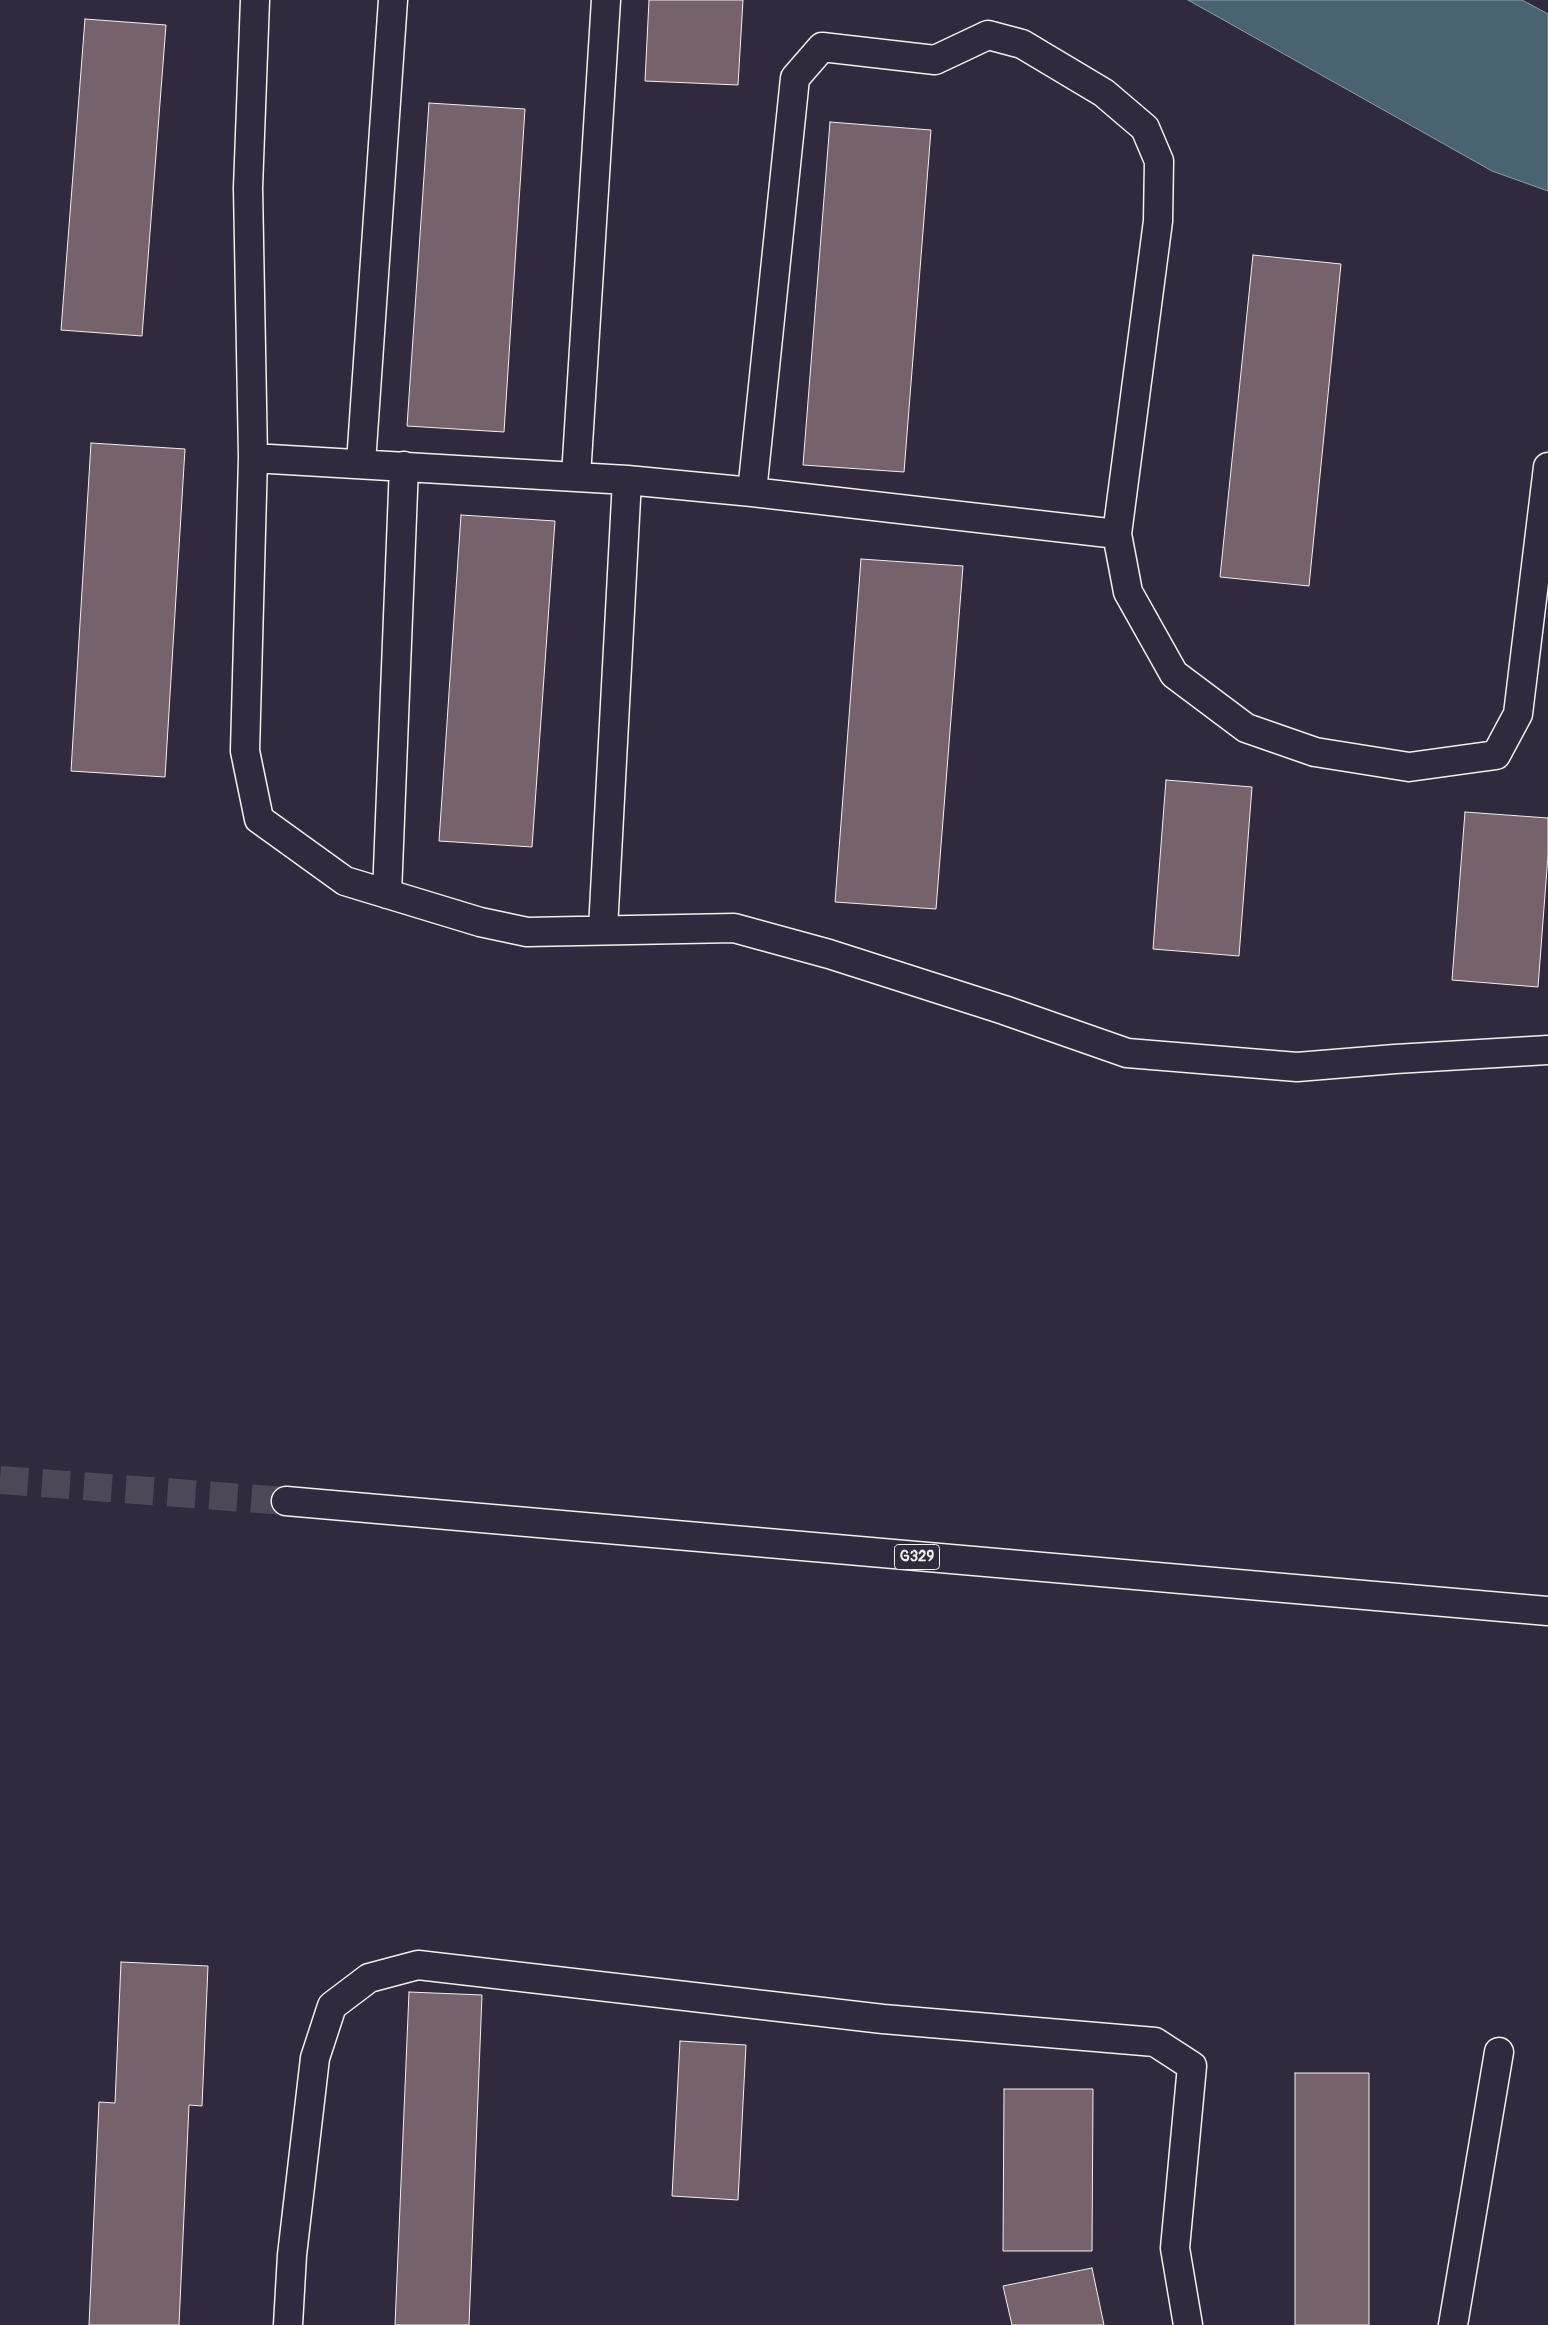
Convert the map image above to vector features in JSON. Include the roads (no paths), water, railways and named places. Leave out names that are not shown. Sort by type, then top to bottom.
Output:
[{"type":"main road","points":[[255,0],[248,188],[253,458],[245,751],[260,819],[345,881],[480,922],[528,932],[603,929],[734,928],[838,957],[1004,1010],[1126,1053],[1297,1067],[1548,1050]]},
{"type":"main road","points":[[361,464],[393,0]]},
{"type":"main road","points":[[576,476],[606,0]]},
{"type":"main road","points":[[752,492],[795,78],[822,47],[935,60],[988,35],[1022,44],[1104,93],[1145,128],[1159,161],[1158,221],[1117,534],[1128,592],[1174,674],[1246,728],[1315,752],[1409,767],[1496,755],[1518,714],[1548,467]]},
{"type":"main road","points":[[253,458],[627,480],[752,492],[1117,534]]},
{"type":"main road","points":[[387,894],[404,466]]},
{"type":"main road","points":[[603,929],[627,480]]},
{"type":"main road","name":"G329","points":[[286,1501],[1548,1611]]},
{"type":"main road","points":[[288,2325],[292,2256],[315,2058],[332,2006],[369,1978],[418,1965],[883,2019],[1155,2042],[1192,2066],[1175,2248],[1188,2325]]},
{"type":"main road","points":[[1453,2325],[1499,2052]]},
{"type":"water","points":[[1188,0],[1522,0],[1548,14],[1548,191],[1492,171]]},
{"type":"tunnel","points":[[0,1480],[286,1501]]}]
